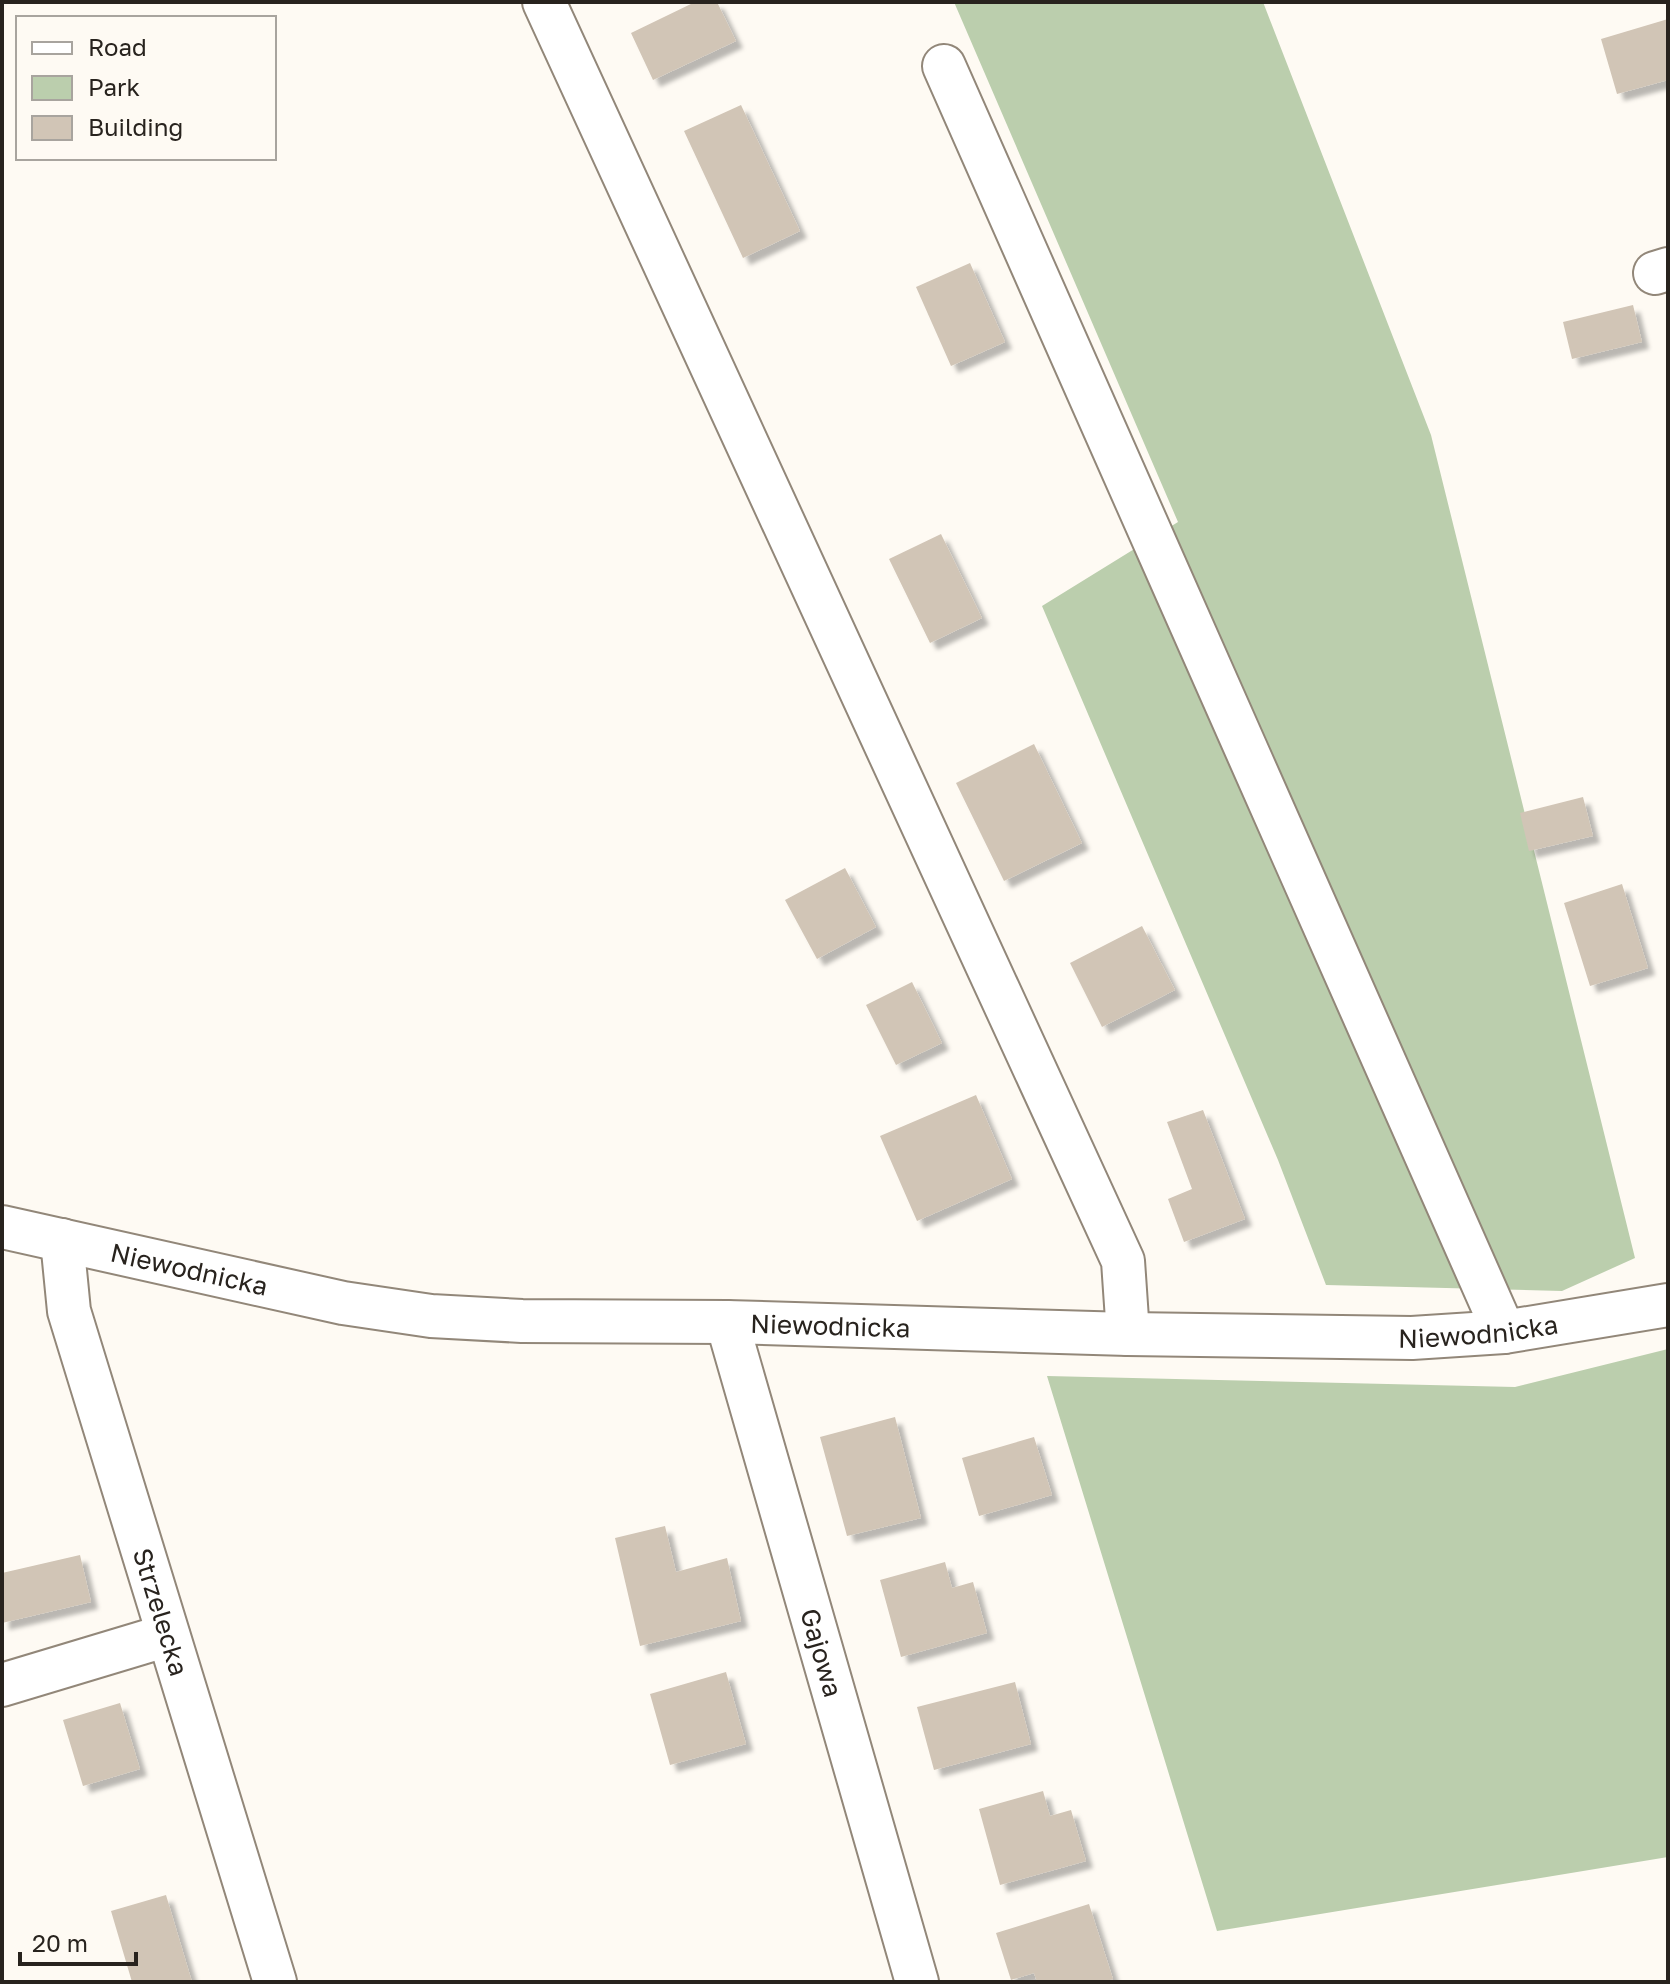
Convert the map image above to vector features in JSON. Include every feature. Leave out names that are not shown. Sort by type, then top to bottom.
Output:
[{"type":"street","points":[[544,2],[1123,1261],[1128,1334]]},
{"type":"street","points":[[944,66],[1504,1332]]},
{"type":"street","name":"Niewodnicka","points":[[2,1227],[343,1303],[431,1316],[522,1321],[727,1322],[1128,1334],[1412,1338],[1504,1332],[1668,1305]]},
{"type":"street","name":"Strzelecka","points":[[62,1240],[69,1311],[275,1982]]},
{"type":"street","name":"Gajowa","points":[[727,1322],[917,1982]]},
{"type":"street","points":[[2,1685],[168,1635]]},
{"type":"green space","points":[[954,2],[1263,2],[1431,435],[1635,1258],[1562,1291],[1326,1285],[1278,1160],[1042,606],[1178,522]]},
{"type":"green space","points":[[1668,1349],[1668,1857],[1217,1931],[1047,1376],[1515,1387]]},
{"type":"building","points":[[695,2],[717,2],[736,41],[653,80],[631,33]]},
{"type":"building","points":[[1668,19],[1668,80],[1617,94],[1601,39]]},
{"type":"building","points":[[741,105],[800,231],[743,258],[684,131]]},
{"type":"building","points":[[970,263],[1005,342],[951,366],[916,287]]},
{"type":"building","points":[[1633,305],[1642,342],[1572,359],[1563,322]]},
{"type":"building","points":[[941,534],[982,618],[930,643],[889,559]]},
{"type":"building","points":[[1034,744],[1082,843],[1004,881],[956,783]]},
{"type":"building","points":[[1583,797],[1593,836],[1529,851],[1520,813]]},
{"type":"building","points":[[845,868],[876,927],[817,959],[785,900]]},
{"type":"building","points":[[1622,884],[1648,968],[1590,986],[1564,903]]},
{"type":"building","points":[[1142,926],[1175,990],[1102,1027],[1070,963]]},
{"type":"building","points":[[912,982],[942,1043],[896,1065],[866,1005]]},
{"type":"building","points":[[976,1095],[1012,1179],[917,1221],[880,1136]]},
{"type":"building","points":[[1203,1110],[1245,1219],[1184,1242],[1168,1199],[1192,1189],[1167,1122]]},
{"type":"building","points":[[895,1417],[921,1518],[847,1536],[820,1437]]},
{"type":"building","points":[[1034,1437],[1052,1495],[979,1516],[962,1458]]},
{"type":"building","points":[[665,1526],[676,1572],[727,1558],[741,1621],[640,1646],[615,1538]]},
{"type":"building","points":[[80,1555],[91,1602],[2,1623],[2,1573]]},
{"type":"building","points":[[945,1562],[952,1588],[973,1582],[987,1633],[901,1657],[880,1580]]},
{"type":"building","points":[[726,1672],[746,1744],[670,1765],[650,1694]]},
{"type":"building","points":[[1015,1682],[1031,1744],[934,1770],[917,1707]]},
{"type":"building","points":[[120,1703],[140,1769],[83,1786],[63,1720]]},
{"type":"building","points":[[1043,1791],[1050,1816],[1071,1810],[1086,1861],[1000,1885],[979,1809]]},
{"type":"building","points":[[166,1895],[192,1982],[132,1982],[111,1911]]},
{"type":"building","points":[[1089,1904],[1113,1979],[1103,1982],[1037,1982],[1034,1973],[1011,1980],[996,1933]]}]
